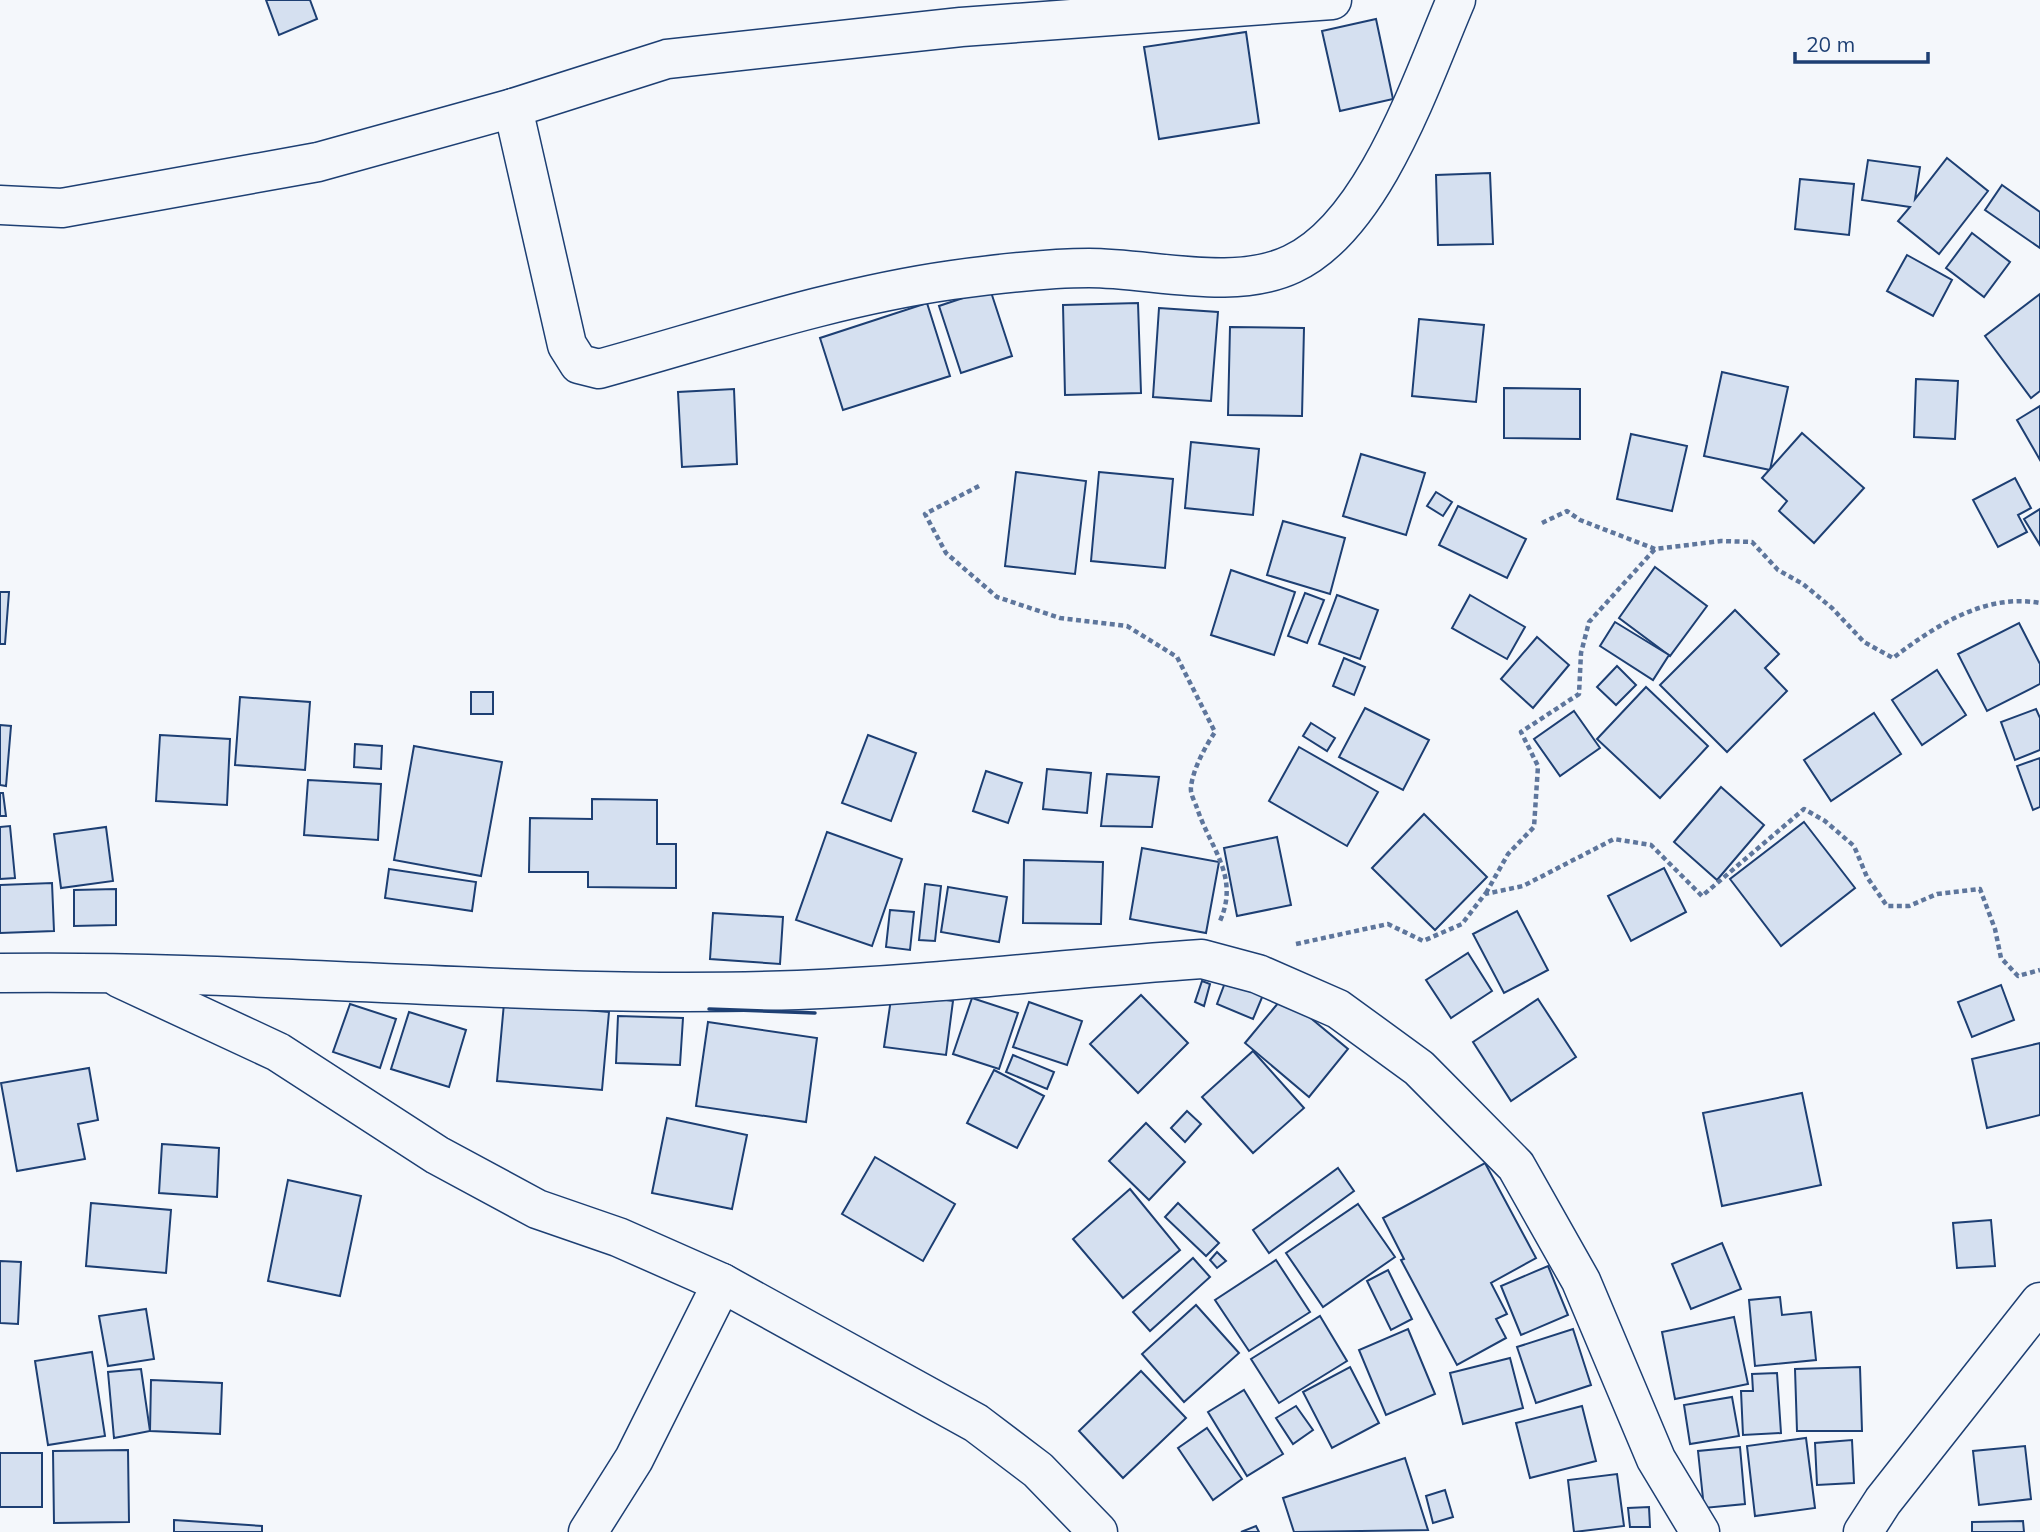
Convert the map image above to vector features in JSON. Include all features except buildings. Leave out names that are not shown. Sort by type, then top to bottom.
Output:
[{"type":"street","points":[[0,205],[62,208],[318,162],[513,108],[667,59],[961,27],[1332,0]]},
{"type":"street","points":[[513,108],[567,345],[579,364],[599,369],[845,301],[952,280],[1088,268],[1253,277],[1293,264],[1339,230],[1395,144],[1456,0]]},
{"type":"street","points":[[0,972],[106,971],[573,989],[798,990],[1202,958],[1258,974],[1338,1009],[1419,1068],[1516,1166],[1581,1281],[1656,1459],[1700,1532]]},
{"type":"street","points":[[106,971],[278,1052],[436,1155],[537,1209],[618,1237],[722,1283],[976,1423],[1038,1470],[1098,1532]]},
{"type":"street","points":[[588,1532],[634,1459],[722,1283]]},
{"type":"street","points":[[1863,1532],[1883,1502],[2040,1302]]},
{"type":"path","points":[[979,486],[925,514],[946,553],[997,597],[1060,618],[1127,626],[1177,657],[1215,732],[1204,748],[1190,789],[1206,835],[1224,864],[1227,904],[1219,922],[1220,956],[1202,958]]},
{"type":"path","points":[[1542,523],[1567,511],[1580,520],[1655,549],[1721,541],[1752,542],[1779,570],[1803,584],[1832,608],[1864,642],[1893,658],[1925,633],[1980,606],[2020,599],[2040,603]]},
{"type":"path","points":[[1283,946],[1388,924],[1423,940],[1462,924],[1485,894],[1508,854],[1534,827],[1538,766],[1521,732],[1579,694],[1581,653],[1589,622],[1655,549]]},
{"type":"path","points":[[1485,894],[1523,886],[1614,839],[1651,845],[1702,896],[1804,809],[1825,821],[1854,846],[1867,877],[1887,906],[1909,906],[1937,894],[1980,889],[1995,929],[2001,958],[2018,976],[2040,971]]},
{"type":"wall","points":[[709,1009],[815,1013]]}]
